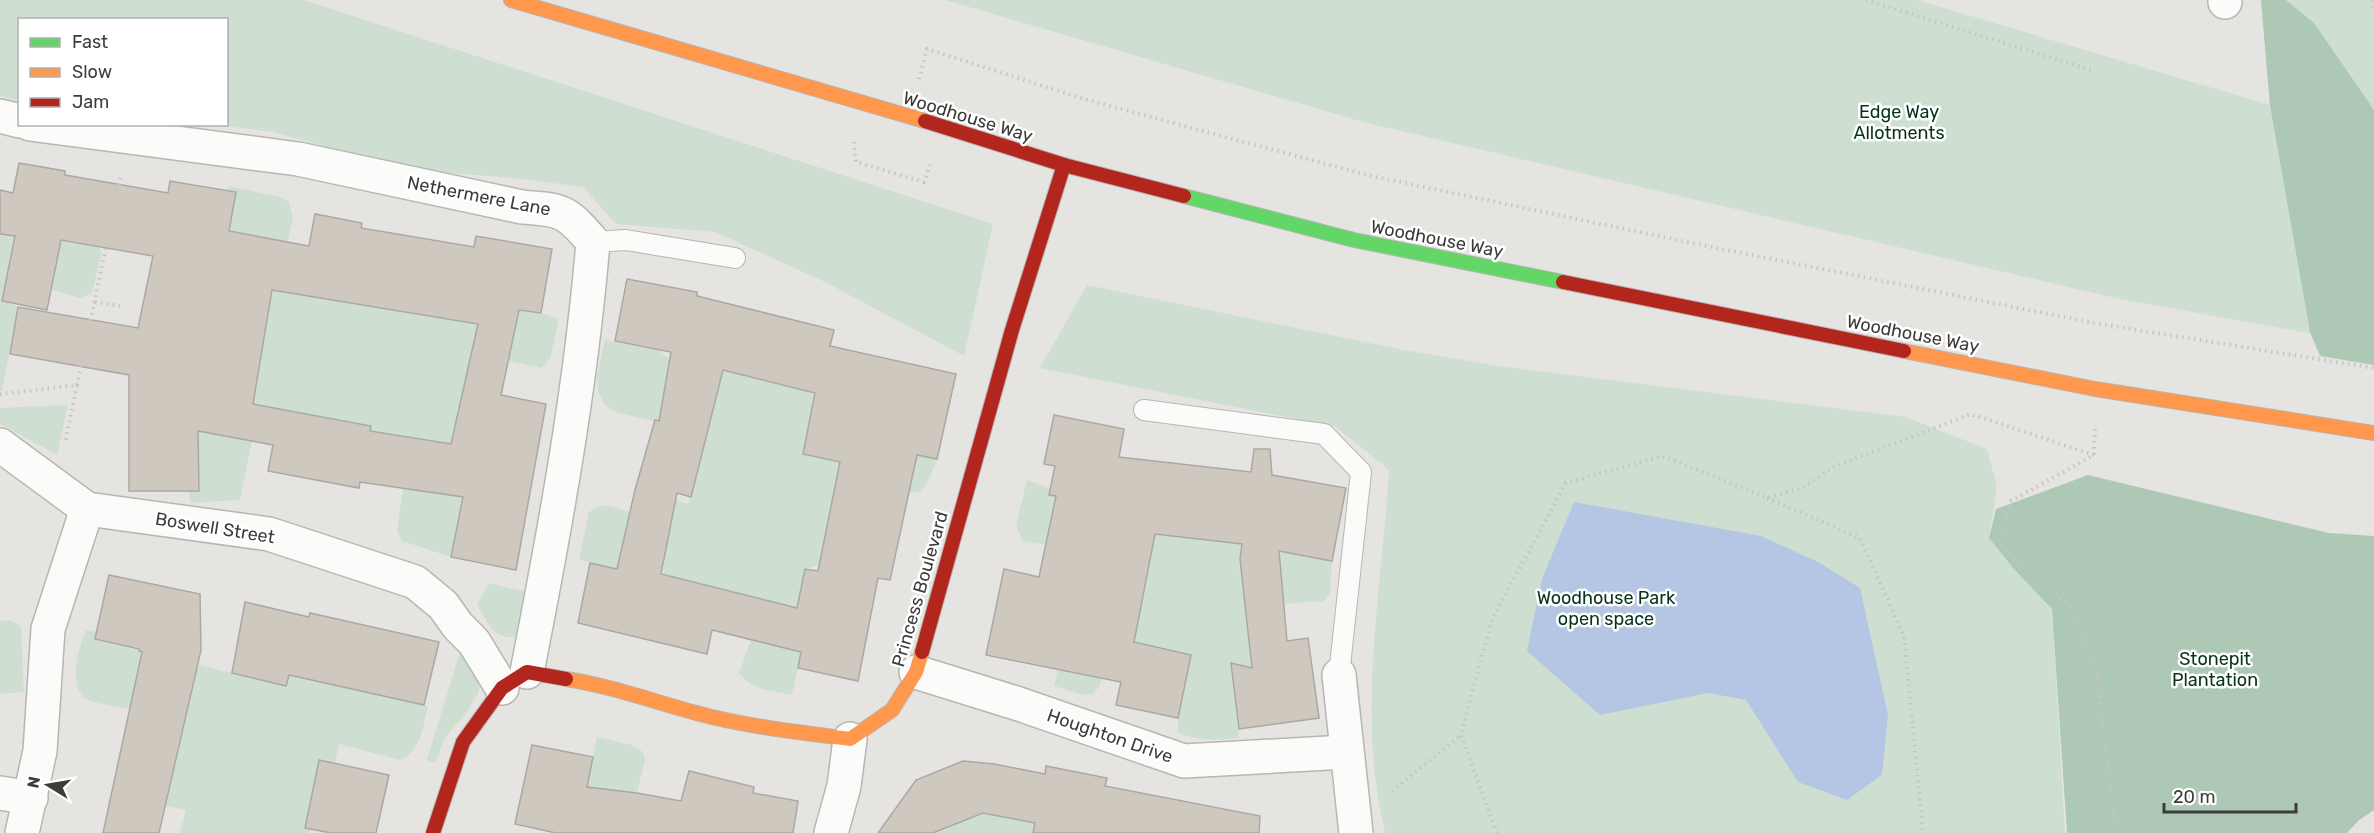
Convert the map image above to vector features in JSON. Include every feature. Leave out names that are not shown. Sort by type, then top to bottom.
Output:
[{"type":"main road","name":"Woodhouse Way","points":[[511,0],[1064,165],[1354,240],[2095,389],[2374,433]]},
{"type":"main road","name":"Princess Boulevard","points":[[850,739],[892,710],[916,672],[1012,330],[1064,165]]},
{"type":"main road","points":[[433,833],[463,742],[514,680],[598,684],[701,714],[752,725],[850,739]]},
{"type":"street","points":[[0,116],[18,120]]},
{"type":"street","name":"Nethermere Lane","points":[[45,126],[298,159],[522,207],[558,210],[577,223],[593,242]]},
{"type":"street","points":[[514,680],[561,498],[586,328],[593,242]]},
{"type":"street","name":"Boswell Street","points":[[0,445],[87,509],[269,534],[415,582],[443,605],[458,626],[514,680]]},
{"type":"street","points":[[22,833],[15,796],[40,751],[48,629],[87,509]]},
{"type":"street","name":"Houghton Drive","points":[[916,672],[1184,761],[1346,752]]},
{"type":"street","points":[[1339,675],[1355,828]]},
{"type":"street","points":[[831,833],[844,786],[850,739]]},
{"type":"lane","points":[[593,242],[626,240],[735,258]]},
{"type":"lane","points":[[1144,410],[1324,434],[1361,472],[1339,675]]},
{"type":"path","points":[[1866,0],[2091,70]]},
{"type":"path","points":[[2372,0],[2374,8]]},
{"type":"path","points":[[927,49],[1084,99],[1368,175],[1699,245],[2083,321],[2374,368]]},
{"type":"path","points":[[865,104],[854,143],[856,162],[924,182]]},
{"type":"path","points":[[56,486],[129,137]]},
{"type":"path","points":[[94,302],[120,306]]},
{"type":"path","points":[[0,394],[77,386]]},
{"type":"path","points":[[2094,454],[2095,389]]},
{"type":"path","points":[[1767,498],[1802,488],[1833,467],[1971,414],[2094,454]]},
{"type":"path","points":[[2094,454],[2011,501],[2000,545],[2070,607],[2097,674],[2116,833]]},
{"type":"path","points":[[1355,828],[1461,735],[1492,619],[1566,483],[1664,456],[1860,538],[1904,636],[1923,833]]},
{"type":"path","points":[[1461,735],[1497,833]]},
{"type":"green space","points":[[0,0],[304,0],[993,224],[964,356],[825,282],[715,232],[616,224],[583,187],[513,178],[412,170],[273,132],[225,126],[228,126],[228,18],[18,18],[18,94],[16,100],[0,96]]},
{"type":"green space","name":"Edge Way Allotments","points":[[945,0],[1917,0],[2270,105],[2261,0],[2374,0],[2374,345],[2115,298],[1363,122]]},
{"type":"green space","points":[[2261,0],[2286,0],[2314,23],[2374,110],[2374,365],[2320,356],[2310,332],[2270,105]]},
{"type":"green space","points":[[228,186],[281,197],[289,202],[293,218],[276,291],[299,295],[300,289],[362,305],[460,321],[465,300],[541,313],[559,319],[550,359],[541,368],[489,356],[466,446],[414,438],[468,471],[451,557],[402,541],[397,531],[408,450],[255,427],[240,500],[190,503],[189,491],[199,491],[199,455],[174,427],[241,439],[271,239],[229,231],[236,193],[227,191]]},
{"type":"green space","points":[[0,234],[52,243],[53,238],[98,246],[102,251],[92,293],[80,298],[6,281],[2,301],[18,307],[2,391],[0,391]]},
{"type":"green space","name":"Woodhouse Park open space","points":[[1087,285],[1404,350],[1505,367],[1906,417],[1987,449],[1997,486],[1989,538],[2052,609],[2065,833],[1385,833],[1372,743],[1372,697],[1377,606],[1389,470],[1336,427],[1040,368]]},
{"type":"green space","points":[[605,340],[659,350],[670,360],[819,394],[810,419],[803,454],[859,465],[906,452],[937,459],[927,484],[919,492],[904,493],[819,565],[805,569],[806,630],[792,695],[762,689],[744,679],[739,673],[757,615],[663,575],[666,545],[635,572],[579,560],[589,512],[597,507],[607,505],[630,512],[674,499],[688,504],[706,433],[618,413],[605,405],[598,391],[597,376]]},
{"type":"green space","points":[[68,405],[57,455],[0,424],[0,408]]},
{"type":"green space","name":"Stonepit Plantation","points":[[2088,475],[2329,533],[2374,536],[2374,810],[2358,821],[2347,833],[2067,833],[2052,609],[2014,569],[1989,538],[1996,509]]},
{"type":"green space","points":[[1027,480],[1050,488],[1049,495],[1070,499],[1152,534],[1204,540],[1244,528],[1239,570],[1260,572],[1265,531],[1311,536],[1307,556],[1332,561],[1330,593],[1324,601],[1283,604],[1245,597],[1249,644],[1267,679],[1234,684],[1239,738],[1208,740],[1178,733],[1178,718],[1191,655],[1130,642],[1115,633],[1099,687],[1093,694],[1083,695],[1054,686],[1058,670],[1065,671],[1070,646],[1046,545],[1023,541],[1016,526]]},
{"type":"green space","points":[[489,583],[531,593],[518,636],[503,636],[497,633],[488,624],[477,605]]},
{"type":"green space","points":[[10,620],[21,626],[24,692],[0,694],[0,621]]},
{"type":"green space","points":[[86,630],[97,632],[96,640],[286,686],[289,674],[424,705],[428,707],[422,730],[413,751],[400,760],[339,744],[335,764],[319,760],[305,827],[311,829],[309,833],[180,833],[186,810],[166,806],[184,728],[128,715],[130,709],[93,702],[81,695],[77,687],[76,667]]},
{"type":"green space","points":[[462,645],[479,676],[479,692],[465,715],[446,736],[435,763],[427,760]]},
{"type":"green space","points":[[597,737],[632,745],[643,752],[645,760],[637,793],[631,792],[624,833],[580,833],[583,805]]},
{"type":"green space","points":[[983,813],[1036,821],[1045,833],[937,833]]},
{"type":"water","points":[[1574,502],[1761,536],[1818,562],[1860,588],[1888,715],[1882,775],[1847,800],[1798,782],[1746,700],[1708,693],[1600,715],[1527,651],[1542,579]]},
{"type":"building","points":[[19,163],[65,171],[65,175],[168,193],[170,181],[236,192],[229,231],[309,246],[315,214],[362,223],[361,228],[474,247],[476,236],[552,249],[541,313],[519,310],[501,395],[546,404],[516,570],[451,557],[463,497],[360,482],[359,488],[268,471],[273,445],[198,431],[199,491],[129,491],[129,375],[10,354],[18,307],[138,328],[153,256],[61,240],[47,310],[2,301],[15,236],[0,234],[0,190],[13,193]],"holes":[[[272,290],[478,324],[451,444],[370,431],[371,426],[253,404]]]},
{"type":"building","points":[[627,279],[697,292],[697,296],[834,330],[830,346],[956,374],[937,459],[917,455],[890,580],[878,578],[858,681],[798,668],[801,652],[712,630],[707,654],[578,623],[590,563],[617,569],[635,490],[655,420],[659,421],[671,352],[615,341]],"holes":[[[723,370],[815,393],[803,454],[840,462],[818,571],[805,569],[797,608],[661,574],[677,493],[691,497]]]},
{"type":"building","points":[[1054,415],[1124,429],[1119,457],[1251,472],[1254,449],[1270,449],[1272,475],[1346,488],[1332,561],[1279,551],[1287,641],[1308,638],[1319,718],[1239,729],[1231,663],[1252,668],[1240,559],[1242,544],[1155,534],[1134,642],[1191,655],[1178,718],[1116,705],[1121,682],[986,655],[1004,569],[1039,577],[1056,496],[1049,495],[1055,466],[1044,464]]},
{"type":"building","points":[[109,575],[200,594],[201,650],[159,833],[103,833],[142,652],[139,649],[95,639]]},
{"type":"building","points":[[245,602],[309,617],[310,613],[439,642],[424,705],[289,675],[286,686],[232,673]]},
{"type":"building","points":[[532,745],[593,757],[587,787],[681,801],[689,771],[754,787],[753,793],[798,801],[793,833],[556,833],[515,824]]},
{"type":"building","points":[[319,760],[389,775],[376,833],[331,833],[305,828]]},
{"type":"building","points":[[963,761],[994,764],[1045,774],[1046,766],[1107,778],[1105,786],[1260,816],[1259,833],[1033,833],[1035,823],[983,813],[933,833],[878,833],[916,780]]},
{"type":"traffic: fast","points":[[1184,196],[1354,240],[1563,282]]},
{"type":"traffic: slow","points":[[511,0],[925,121]]},
{"type":"traffic: slow","points":[[1904,351],[2095,389],[2374,433]]},
{"type":"traffic: slow","points":[[566,679],[616,690],[718,719],[850,739],[892,710],[916,672],[922,652]]},
{"type":"traffic: jam","points":[[925,121],[1064,165],[1184,196]]},
{"type":"traffic: jam","points":[[922,652],[1012,330],[1064,165]]},
{"type":"traffic: jam","points":[[1563,282],[1904,351]]},
{"type":"traffic: jam","points":[[433,833],[463,742],[502,688],[527,672],[566,679]]}]
